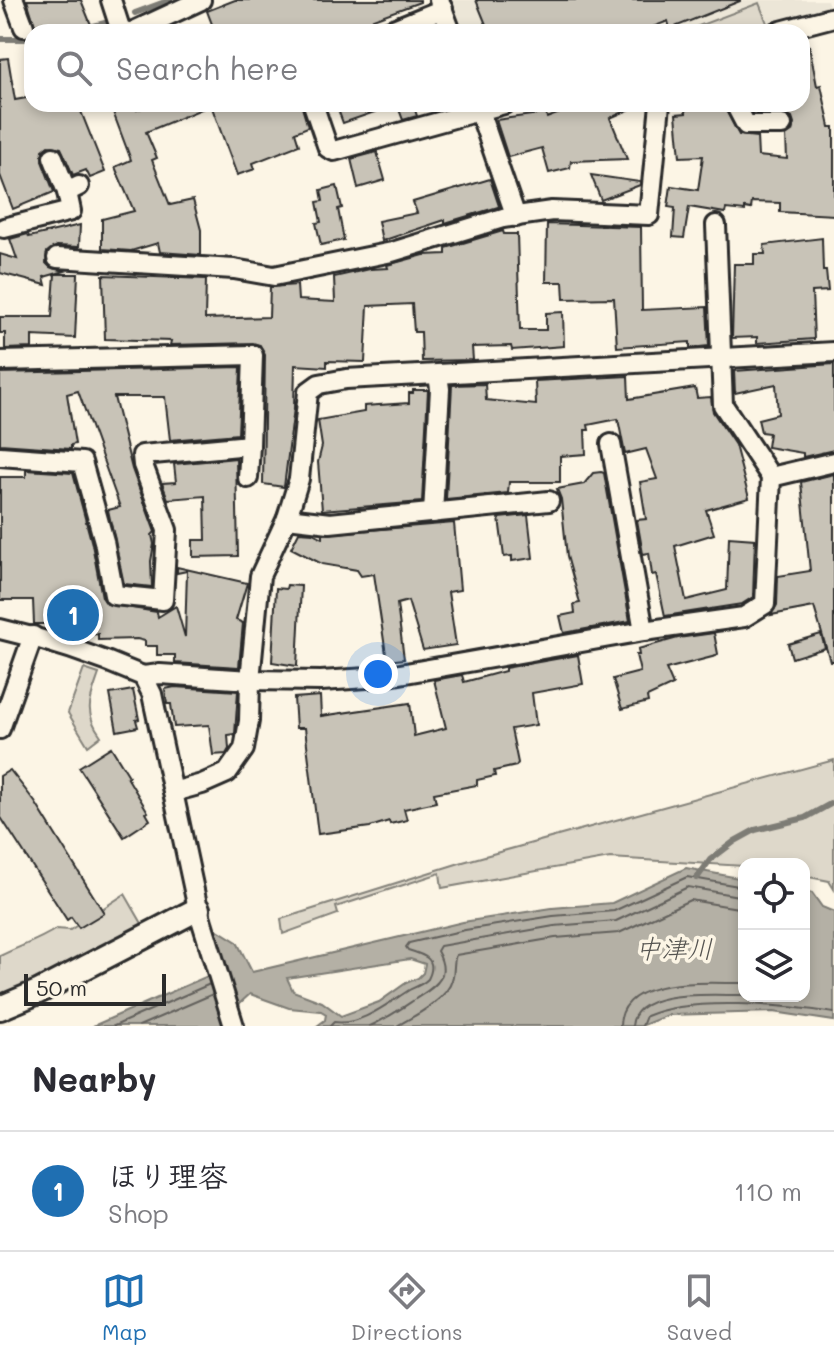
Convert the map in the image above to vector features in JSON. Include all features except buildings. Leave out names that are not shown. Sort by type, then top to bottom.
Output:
[{"type":"street","points":[[14,0],[24,27]]},
{"type":"street","points":[[111,0],[119,24]]},
{"type":"street","points":[[149,24],[201,0]]},
{"type":"street","points":[[402,24],[441,5],[448,24]]},
{"type":"street","points":[[807,24],[834,17]]},
{"type":"street","points":[[316,112],[328,148],[334,151],[464,112]]},
{"type":"street","points":[[478,112],[516,217]]},
{"type":"street","points":[[57,258],[234,269],[274,276],[392,252],[503,218],[552,211],[649,215],[659,112]]},
{"type":"street","points":[[739,112],[746,125],[771,130]]},
{"type":"street","points":[[1,226],[71,211],[73,189],[53,157]]},
{"type":"street","points":[[0,629],[33,636],[143,676],[160,674],[321,681],[383,677],[644,631],[744,617],[765,604],[771,477],[723,405],[716,225]]},
{"type":"street","points":[[173,792],[227,773],[244,749],[249,721],[260,576],[287,518],[299,479],[308,392],[319,384],[346,379],[834,352]]},
{"type":"street","points":[[0,361],[253,355],[248,478]]},
{"type":"street","points":[[433,513],[440,389],[438,375]]},
{"type":"street","points":[[611,444],[631,510],[644,631]]},
{"type":"street","points":[[0,456],[82,462],[104,541],[114,595],[163,600],[167,530],[142,455],[250,445]]},
{"type":"street","points":[[771,477],[834,462]]},
{"type":"street","points":[[287,518],[330,523],[549,501]]},
{"type":"street","points":[[0,729],[33,636]]},
{"type":"street","points":[[143,676],[152,694],[201,919],[234,1026]]},
{"type":"street","points":[[0,1008],[201,919]]},
{"type":"shaded area","points":[[448,0],[827,0],[829,5],[825,14],[783,24],[769,24],[759,2],[701,24],[457,24]]},
{"type":"shaded area","points":[[759,3],[767,24],[704,24]]},
{"type":"shaded area","points":[[84,669],[99,674],[90,713],[101,736],[88,746],[68,713]]},
{"type":"shaded area","points":[[834,760],[834,889],[829,881],[810,877],[810,858],[738,858],[738,866],[610,858],[442,888],[440,873],[336,907],[338,914],[283,934],[281,919],[463,862]]},
{"type":"shaded area","points":[[125,894],[144,927],[74,967],[0,999],[0,956],[56,929],[70,930]]},
{"type":"water","name":"中津川","points":[[686,868],[738,878],[738,1002],[810,1002],[812,893],[822,907],[834,912],[834,1021],[774,1012],[668,1015],[641,1026],[317,1026],[325,1020],[326,1014],[321,1011],[289,1008],[250,994],[240,1003],[235,1020],[224,1026],[93,1026],[224,969],[213,927],[237,942],[252,972],[463,922],[552,908],[612,903]],"holes":[[[410,959],[425,964],[423,973],[379,1002],[341,1016],[322,1002],[293,991],[287,978]]]},
{"type":"waterway","points":[[135,13],[170,0]]},
{"type":"waterway","points":[[0,39],[24,39]]},
{"type":"waterway","points":[[697,878],[710,860],[735,841],[755,830],[805,818],[834,802]]},
{"type":"place","name":"ほり理容","points":[[73,615]]}]
